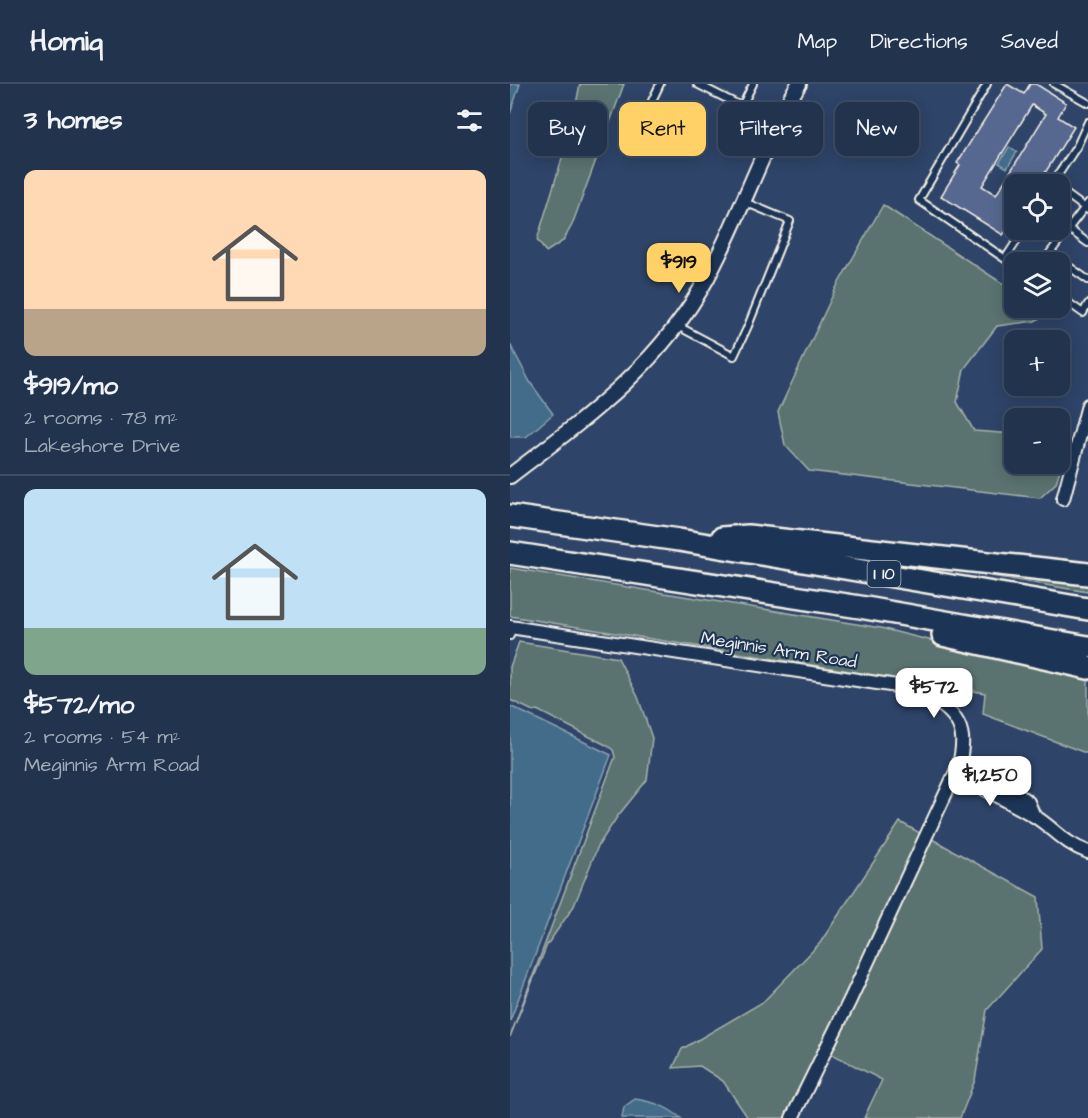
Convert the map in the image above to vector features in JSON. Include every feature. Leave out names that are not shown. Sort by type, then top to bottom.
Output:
[{"type":"highway","name":"I 10","points":[[520,517],[680,540],[1088,609]]},
{"type":"highway","points":[[680,540],[748,536],[1088,574]]},
{"type":"highway","name":"I 10","points":[[510,553],[860,607],[1088,647]]},
{"type":"highway","points":[[860,607],[931,632],[1088,668]]},
{"type":"street","points":[[510,476],[579,424],[627,383],[649,361],[676,325],[706,280],[726,241],[779,121],[799,84]]},
{"type":"street","points":[[1063,500],[1088,405]]},
{"type":"street","name":"Meginnis Arm Road","points":[[511,630],[903,687],[932,699],[953,716],[962,734],[957,770],[850,1000],[792,1118]]},
{"type":"street","points":[[957,770],[1017,794],[1028,802],[1034,816],[1058,836],[1088,852]]},
{"type":"lane","points":[[651,102],[660,84]]},
{"type":"lane","points":[[697,84],[733,102]]},
{"type":"lane","points":[[743,102],[753,84]]},
{"type":"lane","points":[[987,84],[919,200],[1004,258]]},
{"type":"lane","points":[[1054,84],[1088,104]]},
{"type":"lane","points":[[1059,174],[1077,146],[1088,122]]},
{"type":"lane","points":[[1070,196],[1087,207],[1070,228]]},
{"type":"lane","points":[[676,325],[734,356],[790,221],[742,201]]},
{"type":"lane","points":[[1070,230],[1088,243]]},
{"type":"lane","points":[[1052,252],[1061,240]]},
{"type":"lane","points":[[1070,268],[1088,280]]},
{"type":"lane","points":[[1070,304],[1083,313],[1088,304]]},
{"type":"green space","points":[[580,84],[624,84],[607,130],[607,102],[576,102]]},
{"type":"green space","points":[[563,156],[597,156],[572,225],[563,241],[546,252],[537,240]]},
{"type":"green space","points":[[883,205],[1004,284],[1004,318],[1040,318],[1035,321],[997,326],[964,369],[957,402],[974,431],[1004,433],[1004,474],[1059,474],[1056,483],[1040,498],[809,471],[785,445],[778,412],[837,286]]},
{"type":"green space","points":[[894,560],[1088,579],[1088,592]]},
{"type":"green space","points":[[510,568],[881,628],[1082,676],[1088,679],[1088,754],[983,714],[985,693],[510,616]]},
{"type":"green space","points":[[519,642],[618,658],[638,697],[652,738],[647,780],[617,817],[598,846],[574,906],[547,945],[510,1037],[615,757],[613,750],[606,745],[537,710],[533,711],[510,700],[510,667]]},
{"type":"green space","points":[[900,822],[920,833],[845,998],[786,1118],[748,1118],[723,1081],[700,1066],[673,1068],[682,1049],[763,1002],[820,943]]},
{"type":"green space","points":[[930,838],[1038,897],[1042,949],[987,1010],[975,1080],[960,1118],[864,1118],[882,1080],[830,1053]]},
{"type":"water","points":[[510,84],[520,84],[510,114]]},
{"type":"water","points":[[1009,147],[1017,152],[1007,168],[999,163]]},
{"type":"water","points":[[510,344],[530,382],[553,414],[526,437],[510,437]]},
{"type":"water","points":[[510,706],[611,755],[510,1021]]},
{"type":"water","points":[[635,1099],[660,1105],[681,1118],[622,1118],[624,1107]]},
{"type":"building","points":[[1007,84],[1024,94],[1030,84],[1036,84],[1066,103],[1058,117],[1074,127],[1044,174],[1009,174],[1046,114],[1032,105],[982,186],[996,195],[1004,182],[1003,235],[941,196],[960,165],[957,163]]}]
